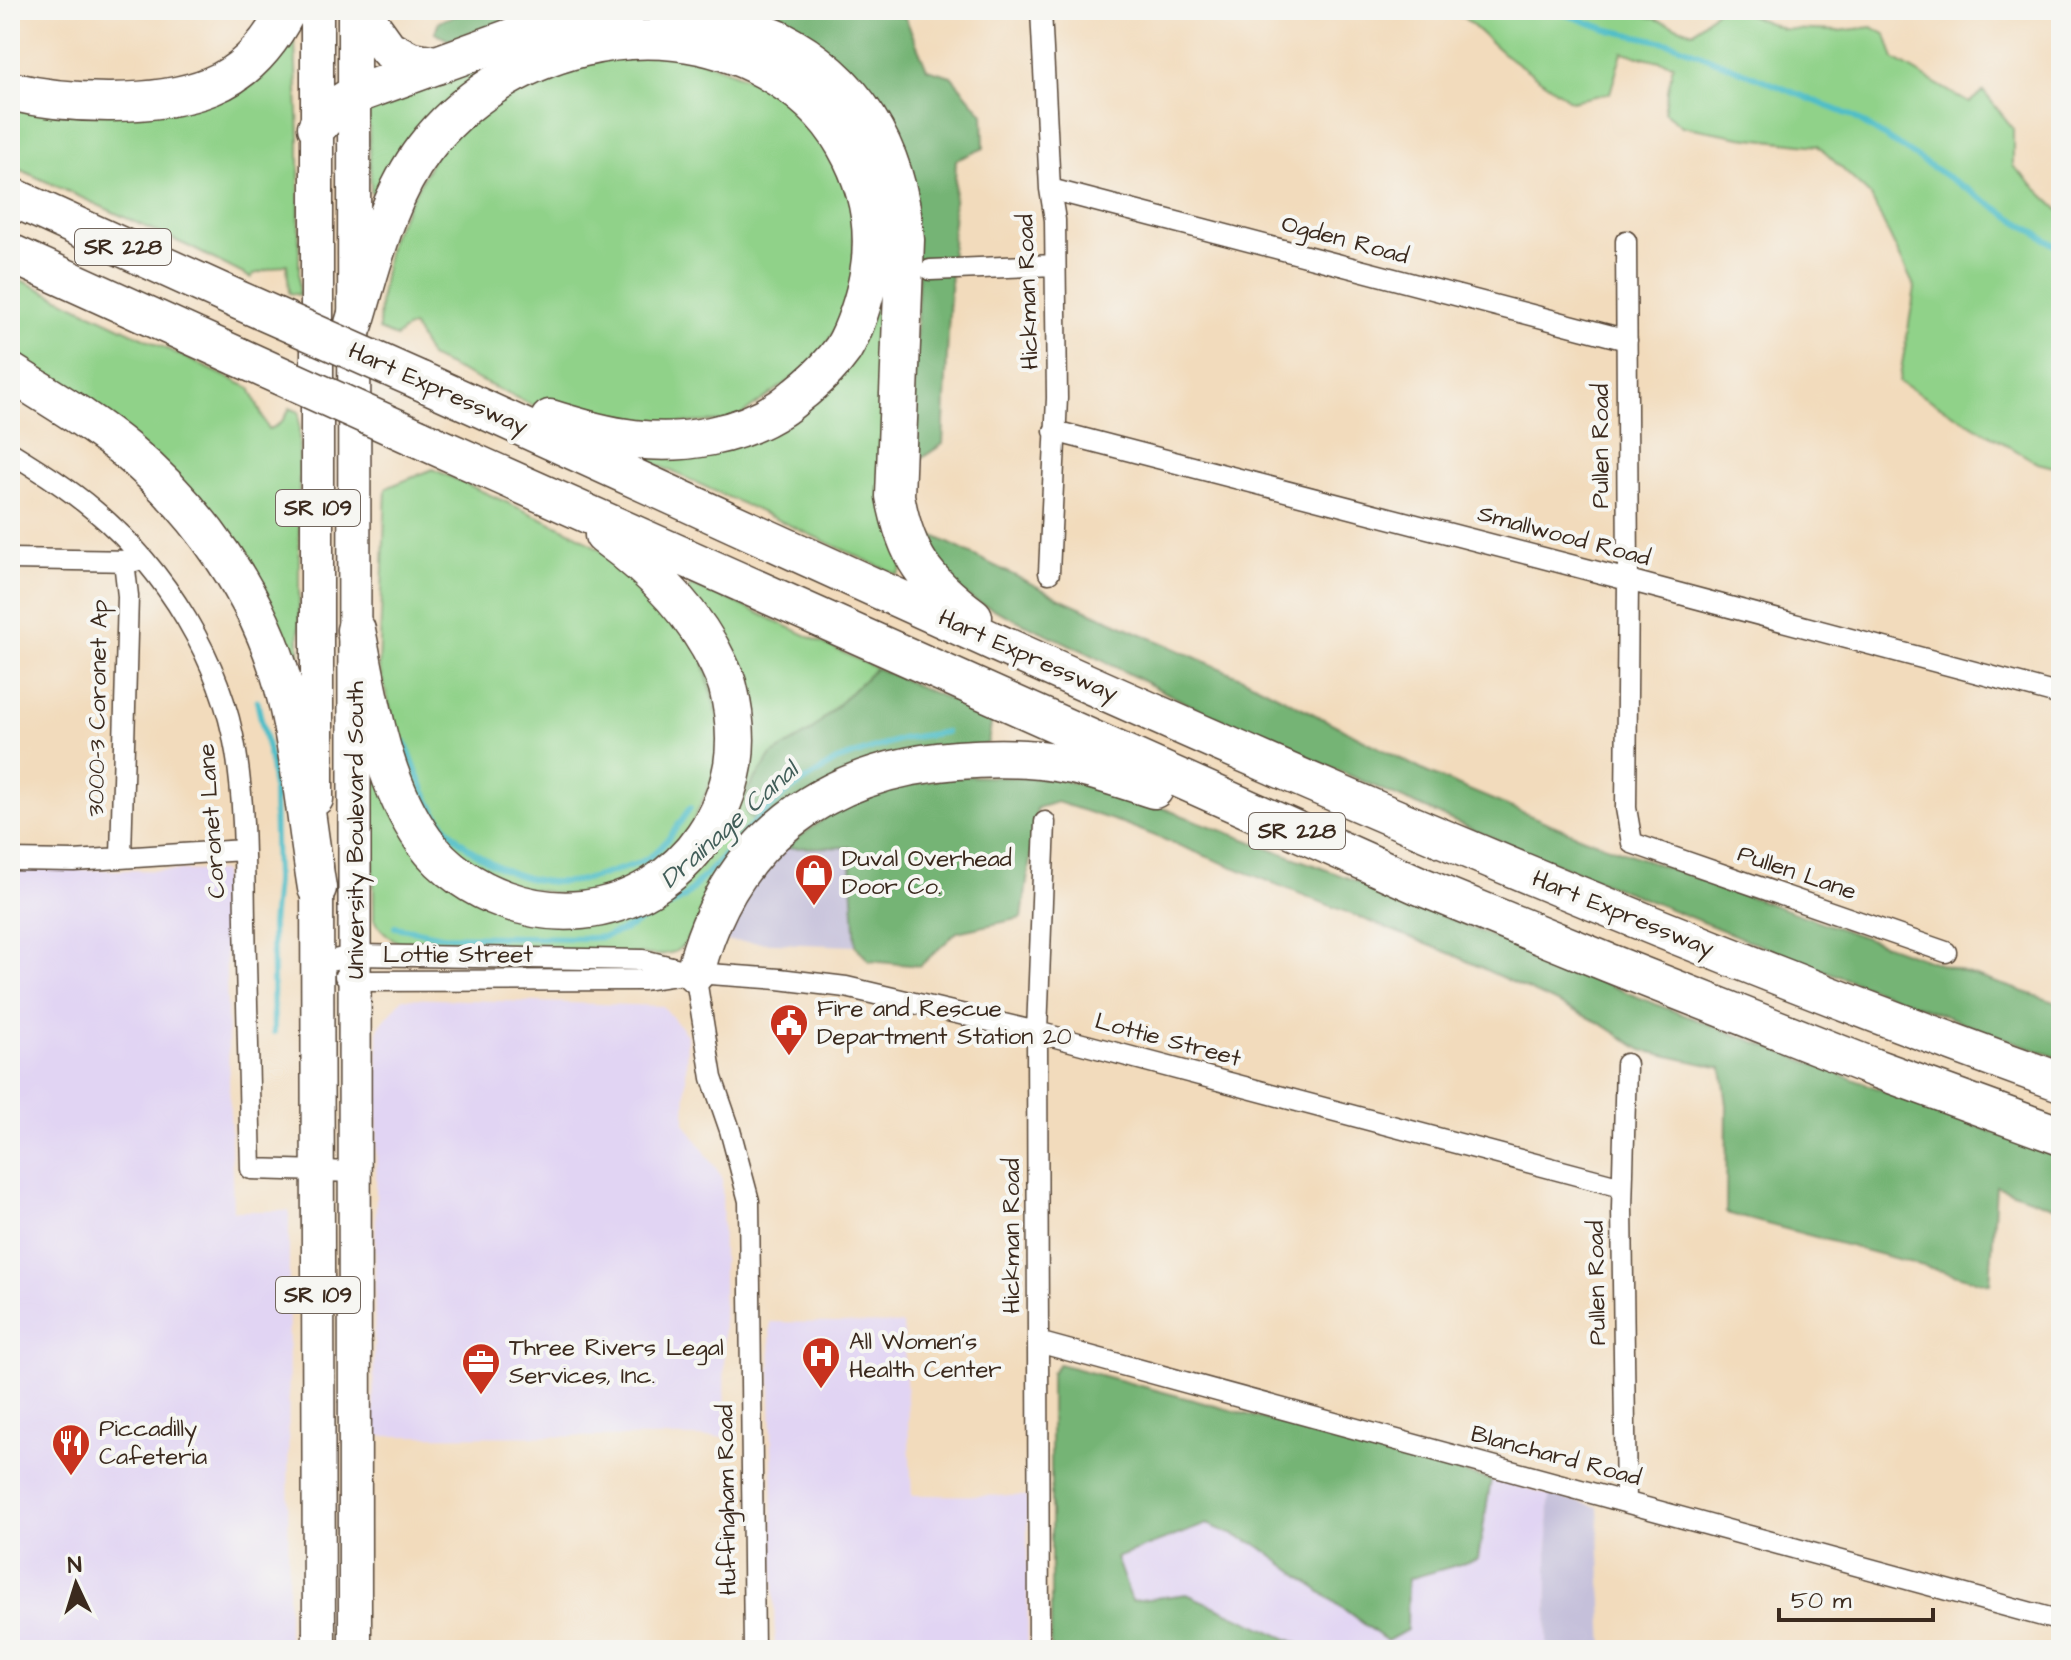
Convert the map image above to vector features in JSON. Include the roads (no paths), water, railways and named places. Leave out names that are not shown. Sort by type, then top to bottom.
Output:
[{"type":"highway","points":[[10,91],[28,96],[118,102],[186,93],[212,86],[256,56],[275,35],[287,10]]},
{"type":"highway","points":[[357,10],[388,49],[411,61],[437,65]]},
{"type":"highway","points":[[317,127],[335,107],[354,95],[563,19],[622,10]]},
{"type":"highway","points":[[665,10],[711,17],[776,38],[823,68],[869,120],[885,149],[895,177],[904,224],[895,496],[900,525],[911,552],[926,576],[950,600],[1083,681]]},
{"type":"highway","points":[[354,324],[382,233],[403,183],[424,149],[450,120],[487,89],[530,65],[573,49],[619,40],[664,41],[711,48],[751,61],[788,82],[817,106],[856,164],[869,204],[873,250],[864,299],[843,348],[811,383],[781,408],[742,428],[690,439],[635,439],[590,431],[419,380]]},
{"type":"highway","name":"Hart Expressway","points":[[10,196],[1418,829],[1629,917],[2061,1082]]},
{"type":"highway","name":"Hart Expressway","points":[[10,253],[1418,885],[1858,1061],[2061,1136]]},
{"type":"highway","points":[[10,372],[97,428],[157,477],[219,551],[246,595],[268,643],[292,724],[317,888]]},
{"type":"highway","points":[[356,630],[388,771],[404,808],[426,843],[450,869],[484,892],[524,907],[564,911],[602,908],[640,894],[672,872],[699,846],[721,807],[733,764],[735,725],[728,684],[708,642],[686,611],[657,579],[616,544],[546,494]]},
{"type":"highway","points":[[695,973],[715,912],[745,865],[767,840],[791,816],[821,798],[895,768],[978,758],[1071,765],[1320,841]]},
{"type":"main road","name":"University Boulevard South","points":[[317,10],[319,1650]]},
{"type":"main road","name":"University Boulevard South","points":[[355,1650],[354,95],[357,10]]},
{"type":"street","name":"Hickman Road","points":[[1041,10],[1050,189],[1055,220],[1057,398],[1049,573]]},
{"type":"street","name":"Ogden Road","points":[[1050,189],[1627,340]]},
{"type":"street","name":"Pullen Road","points":[[1626,241],[1626,808],[1632,843]]},
{"type":"street","points":[[930,270],[1055,265]]},
{"type":"street","name":"Smallwood Road","points":[[1054,431],[2061,695]]},
{"type":"street","name":"Coronet Lane","points":[[10,452],[95,511],[134,561],[167,589],[201,647],[230,720],[240,784],[251,1169],[356,1172]]},
{"type":"street","points":[[10,559],[134,561]]},
{"type":"street","name":"3000-3 Coronet Ap","points":[[121,856],[128,596],[134,561]]},
{"type":"street","name":"Hickman Road","points":[[1039,1650],[1037,1032],[1045,822]]},
{"type":"street","name":"Pullen Lane","points":[[1632,843],[1946,952]]},
{"type":"street","points":[[10,860],[74,861],[243,850]]},
{"type":"street","name":"Lottie Street","points":[[317,964],[356,968],[643,960],[695,973],[846,987],[1037,1032],[1622,1187]]},
{"type":"street","name":"Huffingham Road","points":[[695,973],[712,1078],[749,1201],[754,1650]]},
{"type":"street","name":"Pullen Road","points":[[1626,1064],[1622,1187],[1626,1502]]},
{"type":"street","name":"Blanchard Road","points":[[1038,1342],[2061,1621]]},
{"type":"waterway","points":[[1553,10],[1609,30],[1674,44],[1852,116],[2061,249]]},
{"type":"waterway","name":"Drainage Canal","points":[[257,701],[274,793],[274,1032]]},
{"type":"waterway","name":"Drainage Canal","points":[[395,927],[443,936],[589,938],[624,930],[684,898],[783,795],[836,761],[901,739],[946,732]]},
{"type":"waterway","points":[[405,742],[427,796],[445,825],[483,858],[530,879],[576,881],[638,863],[659,849],[690,808]]},
{"type":"place","name":"Duval Overhead Door Co.","points":[[814,907]]},
{"type":"place","name":"Fire and Rescue Department Station 20","points":[[789,1057]]},
{"type":"place","name":"All Women's Health Center","points":[[821,1390]]},
{"type":"place","name":"Three Rivers Legal Services, Inc.","points":[[481,1396]]},
{"type":"place","name":"Piccadilly Cafeteria","points":[[71,1477]]}]
